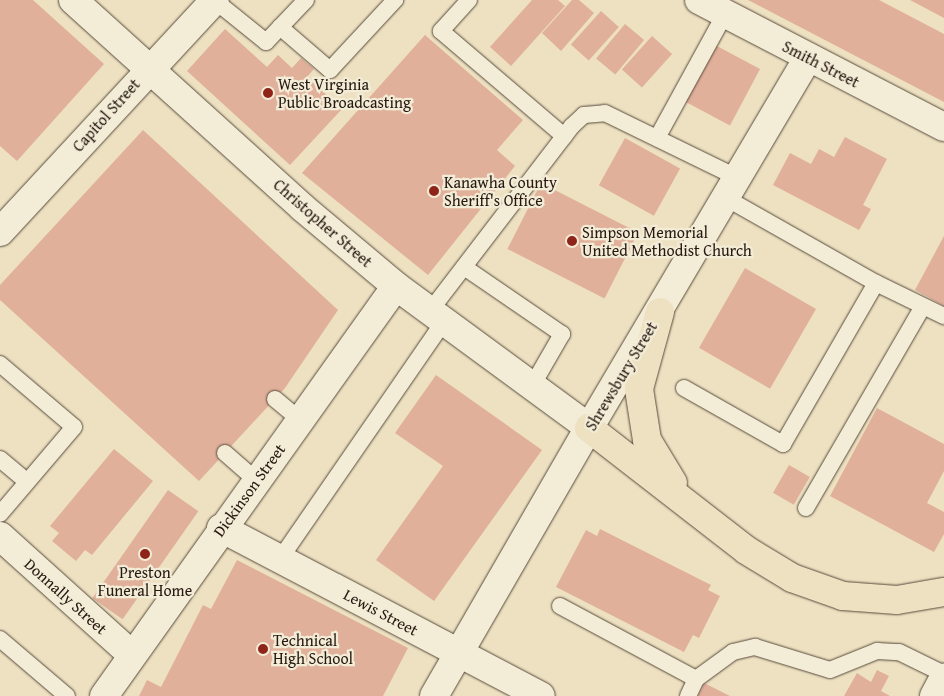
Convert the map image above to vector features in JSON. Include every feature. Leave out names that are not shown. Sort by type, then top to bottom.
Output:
[{"type":"highway","points":[[660,312],[639,389],[647,440],[673,483],[698,510]]},
{"type":"highway","points":[[589,428],[698,510],[746,550],[792,578],[843,596],[897,600],[944,592]]},
{"type":"street","name":"Christopher Street","points":[[74,0],[148,69],[396,286],[589,428]]},
{"type":"street","name":"Capitol Street","points":[[0,232],[148,69],[215,0]]},
{"type":"street","name":"Smith Street","points":[[699,0],[944,126]]},
{"type":"street","name":"Shrewsbury Street","points":[[434,696],[589,428],[660,312],[730,187],[808,57]]},
{"type":"street","name":"Dickinson Street","points":[[104,696],[221,528],[396,286]]},
{"type":"street","name":"Lewis Street","points":[[221,528],[541,696]]},
{"type":"street","name":"Donnally Street","points":[[0,536],[132,655]]},
{"type":"street","points":[[934,696],[944,675]]},
{"type":"lane","points":[[215,0],[266,42],[306,0]]},
{"type":"lane","points":[[280,27],[330,70],[395,0]]},
{"type":"lane","points":[[468,0],[441,31],[564,136]]},
{"type":"lane","points":[[657,138],[725,14]]},
{"type":"lane","points":[[280,559],[437,316],[464,267],[564,136],[584,115],[592,112],[605,113],[657,138],[876,283],[944,316]]},
{"type":"lane","points":[[464,267],[562,334],[532,386]]},
{"type":"lane","points":[[684,388],[783,444],[876,283]]},
{"type":"lane","points":[[806,508],[923,306]]},
{"type":"lane","points":[[0,364],[74,427],[0,514]]},
{"type":"lane","points":[[275,399],[300,420]]},
{"type":"lane","points":[[225,453],[256,480]]},
{"type":"lane","points":[[0,459],[27,482]]},
{"type":"lane","points":[[560,606],[696,679]]},
{"type":"lane","points":[[0,639],[67,696]]},
{"type":"lane","points":[[688,696],[696,679],[733,652],[755,647],[830,670],[877,651],[899,652],[944,675]]},
{"type":"building","points":[[0,0],[33,0],[104,64],[17,161],[0,146]]},
{"type":"building","points":[[532,0],[558,0],[565,6],[511,66],[490,47]]},
{"type":"building","points":[[572,0],[579,0],[594,13],[561,51],[542,33]]},
{"type":"building","points":[[748,0],[879,0],[944,34],[944,102]]},
{"type":"building","points":[[910,0],[944,0],[944,18]]},
{"type":"building","points":[[601,11],[619,27],[589,61],[571,44]]},
{"type":"building","points":[[625,24],[644,40],[615,75],[596,58]]},
{"type":"building","name":"West Virginia Public Broadcasting","points":[[225,29],[267,67],[278,55],[292,68],[301,58],[314,69],[307,77],[342,109],[290,165],[187,71]]},
{"type":"building","name":"Kanawha County Sheriff's Office","points":[[425,35],[523,120],[497,150],[515,166],[428,275],[302,173]]},
{"type":"building","points":[[652,36],[672,54],[642,88],[622,69]]},
{"type":"building","points":[[715,45],[760,69],[730,125],[685,102]]},
{"type":"building","points":[[143,130],[338,310],[285,388],[199,481],[0,300],[0,285]]},
{"type":"building","points":[[845,137],[887,159],[863,205],[871,209],[859,230],[773,185],[790,153],[811,164],[819,149],[834,157]]},
{"type":"building","points":[[625,138],[680,169],[654,216],[599,185]]},
{"type":"building","name":"Simpson Memorial United Methodist Church","points":[[541,183],[638,232],[605,298],[507,249]]},
{"type":"building","points":[[944,236],[944,306],[915,290]]},
{"type":"building","points":[[745,268],[816,309],[770,389],[699,348]]},
{"type":"building","points":[[436,375],[542,450],[434,601],[376,560],[443,466],[395,433]]},
{"type":"building","points":[[877,408],[944,444],[944,471],[927,503],[944,512],[944,534],[934,552],[830,496]]},
{"type":"building","points":[[114,449],[153,481],[92,555],[85,550],[76,561],[52,541],[59,533],[50,526]]},
{"type":"building","points":[[789,465],[810,477],[794,505],[773,493]]},
{"type":"building","name":"Preston Funeral Home","points":[[168,490],[198,511],[123,619],[92,598]]},
{"type":"building","points":[[600,529],[711,585],[708,590],[720,596],[699,638],[693,635],[684,652],[556,587],[586,530],[597,536]]},
{"type":"building","points":[[237,560],[408,648],[383,696],[139,696],[147,680],[161,687],[203,605],[211,609]]},
{"type":"building","points":[[877,670],[889,676],[881,691],[890,696],[844,696],[857,673],[871,682]]},
{"type":"building","points":[[704,683],[730,696],[698,696]]},
{"type":"place","name":"West Virginia Public Broadcasting","points":[[268,93]]},
{"type":"place","name":"Kanawha County Sheriff's Office","points":[[434,191]]},
{"type":"place","name":"Simpson Memorial United Methodist Church","points":[[572,241]]},
{"type":"place","name":"Preston Funeral Home","points":[[145,554]]},
{"type":"place","name":"Technical High School","points":[[263,649]]}]
